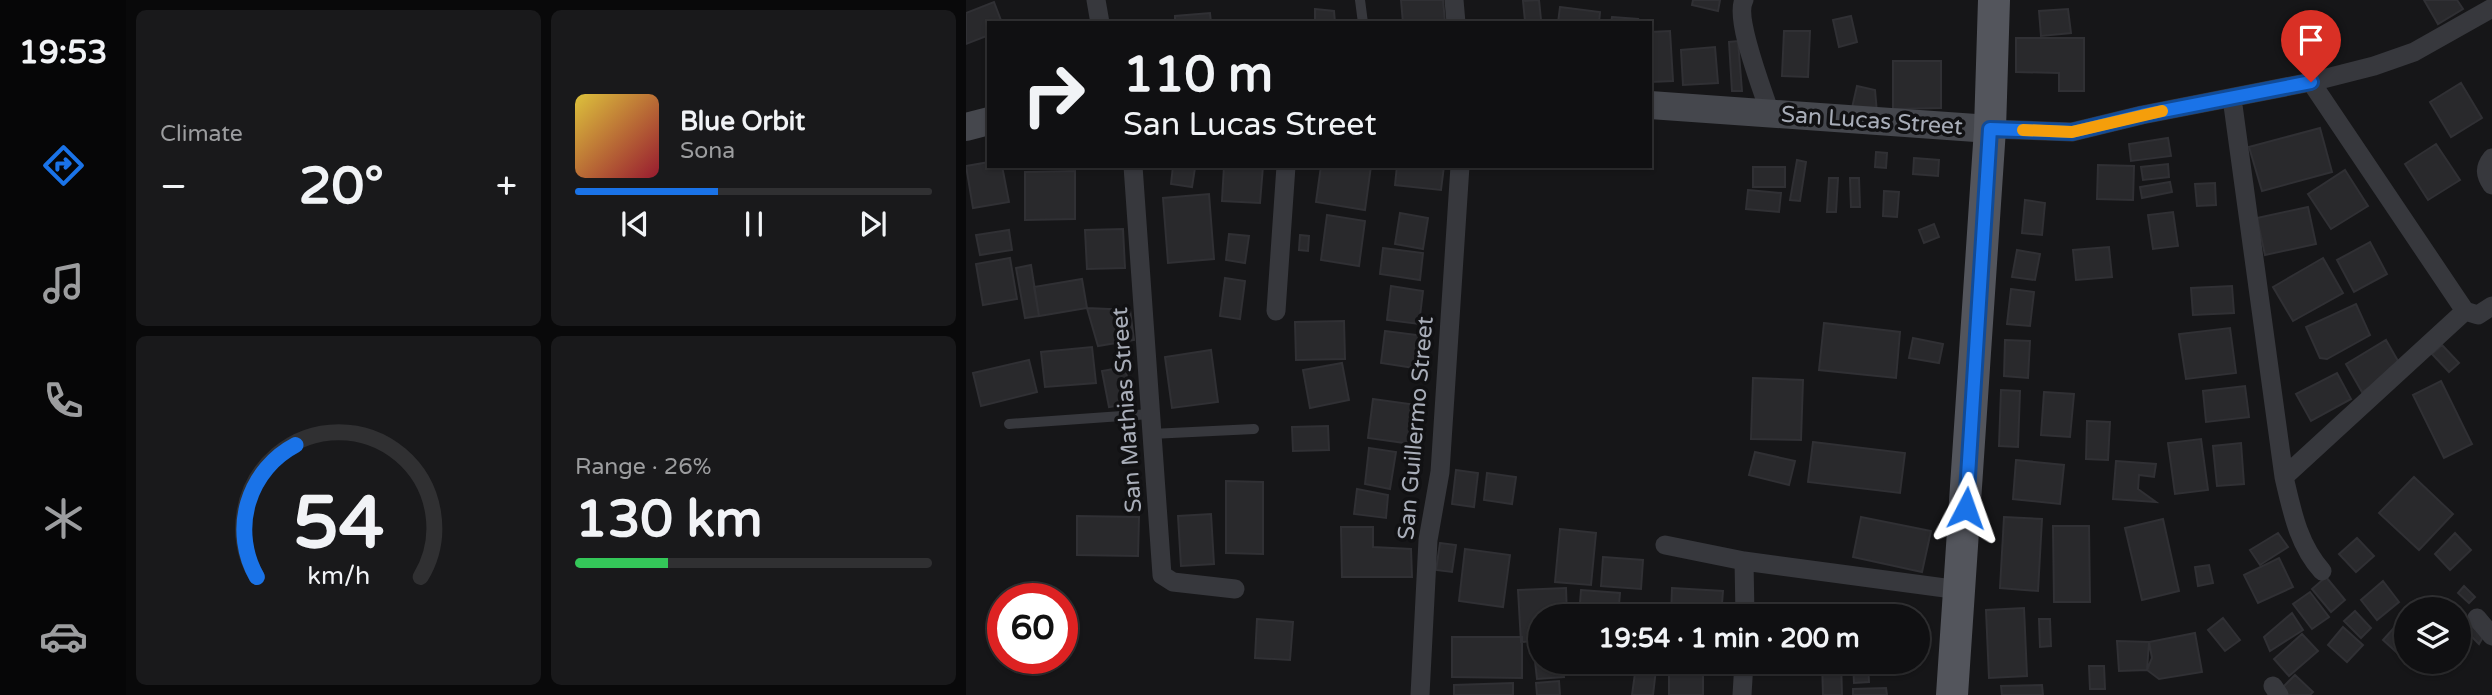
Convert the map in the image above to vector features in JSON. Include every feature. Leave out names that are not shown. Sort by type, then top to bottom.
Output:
[{"type":"main road","points":[[1952,695],[1990,129],[1994,0]]},
{"type":"street","points":[[1096,0],[1100,21]]},
{"type":"street","points":[[1454,0],[1456,21]]},
{"type":"street","points":[[1744,0],[1741,5],[1743,27],[1770,113]]},
{"type":"street","name":"San Lucas Street","points":[[1652,105],[1990,129],[2072,132],[2142,115],[2311,82],[2374,66],[2414,52],[2492,8]]},
{"type":"street","points":[[2311,82],[2465,311],[2478,315],[2492,306]]},
{"type":"street","points":[[2232,98],[2284,477],[2295,524],[2310,557],[2322,571]]},
{"type":"street","points":[[966,127],[987,122]]},
{"type":"street","points":[[2492,158],[2485,173],[2492,185]]},
{"type":"street","name":"San Mathias Street","points":[[1133,168],[1163,575],[1173,582],[1235,589]]},
{"type":"street","points":[[1276,312],[1286,168]]},
{"type":"street","name":"San Guillermo Street","points":[[1420,695],[1429,540],[1440,472],[1460,168]]},
{"type":"street","points":[[2284,477],[2465,311]]},
{"type":"street","points":[[1665,545],[1744,561],[1960,590]]},
{"type":"street","points":[[1744,561],[1745,604]]},
{"type":"street","points":[[2477,618],[2492,636]]},
{"type":"street","points":[[1742,695],[1743,674]]},
{"type":"lane","points":[[1360,0],[1363,21]]},
{"type":"lane","points":[[1009,424],[1151,424],[1254,429]]},
{"type":"building","points":[[1401,0],[1443,0],[1445,21],[1403,21]]},
{"type":"building","points":[[1539,0],[1541,20],[1525,21],[1523,1]]},
{"type":"building","points":[[1693,0],[1720,0],[1718,11],[1692,5]]},
{"type":"building","points":[[2424,0],[2457,0],[2463,9],[2438,24]]},
{"type":"building","points":[[994,2],[1001,21],[987,21],[987,36],[966,44],[966,13]]},
{"type":"building","points":[[1560,7],[1600,12],[1599,21],[1558,21]]},
{"type":"building","points":[[1315,9],[1334,11],[1335,21],[1315,21]]},
{"type":"building","points":[[2068,9],[2071,33],[2041,36],[2039,11]]},
{"type":"building","points":[[1210,13],[1211,21],[1175,21],[1175,16]]},
{"type":"building","points":[[1851,16],[1857,42],[1839,47],[1833,20]]},
{"type":"building","points":[[1612,17],[1638,19],[1638,21],[1611,21]]},
{"type":"building","points":[[1670,31],[1673,81],[1652,82],[1652,32]]},
{"type":"building","points":[[1784,31],[1810,31],[1808,77],[1782,76]]},
{"type":"building","points":[[2016,38],[2084,38],[2084,91],[2059,91],[2059,73],[2016,72]]},
{"type":"building","points":[[1738,41],[1742,91],[1732,91],[1729,42]]},
{"type":"building","points":[[1715,47],[1718,83],[1683,85],[1681,50]]},
{"type":"building","points":[[1893,61],[1941,61],[1941,108],[1893,109]]},
{"type":"building","points":[[2461,83],[2482,118],[2451,137],[2430,102]]},
{"type":"building","points":[[1857,86],[1875,90],[1877,113],[1852,108]]},
{"type":"building","points":[[2320,128],[2332,172],[2262,191],[2249,147]]},
{"type":"building","points":[[2168,138],[2171,156],[2131,161],[2129,144]]},
{"type":"building","points":[[2436,144],[2460,180],[2428,200],[2405,164]]},
{"type":"building","points":[[1876,152],[1887,153],[1886,168],[1875,167]]},
{"type":"building","points":[[1914,158],[1939,160],[1938,176],[1913,174]]},
{"type":"building","points":[[1797,160],[1806,162],[1800,201],[1790,200]]},
{"type":"building","points":[[987,162],[987,168],[1002,168],[1009,202],[973,208],[966,166]]},
{"type":"building","points":[[2168,164],[2169,177],[2143,180],[2141,167]]},
{"type":"building","points":[[2098,165],[2134,166],[2133,200],[2097,199]]},
{"type":"building","points":[[1753,167],[1785,167],[1785,187],[1753,187]]},
{"type":"building","points":[[1173,168],[1195,168],[1192,187],[1171,184]]},
{"type":"building","points":[[1224,168],[1263,168],[1260,203],[1222,201]]},
{"type":"building","points":[[1321,168],[1371,168],[1365,210],[1316,202]]},
{"type":"building","points":[[1397,168],[1444,168],[1441,190],[1395,185]]},
{"type":"building","points":[[2345,170],[2368,206],[2331,229],[2308,194]]},
{"type":"building","points":[[1075,171],[1075,219],[1025,220],[1025,172]]},
{"type":"building","points":[[1829,178],[1838,178],[1836,212],[1827,212]]},
{"type":"building","points":[[1850,178],[1859,178],[1860,207],[1851,207]]},
{"type":"building","points":[[2170,182],[2172,192],[2142,198],[2140,187]]},
{"type":"building","points":[[2215,183],[2216,205],[2197,206],[2195,184]]},
{"type":"building","points":[[1748,190],[1781,193],[1779,212],[1746,209]]},
{"type":"building","points":[[1884,191],[1899,192],[1897,217],[1883,216]]},
{"type":"building","points":[[1209,194],[1214,259],[1168,263],[1163,198]]},
{"type":"building","points":[[2025,200],[2045,203],[2042,235],[2022,233]]},
{"type":"building","points":[[2308,207],[2316,244],[2265,255],[2257,218]]},
{"type":"building","points":[[2173,212],[2178,246],[2153,249],[2148,215]]},
{"type":"building","points":[[1400,213],[1428,218],[1423,249],[1395,244]]},
{"type":"building","points":[[1327,215],[1365,221],[1359,266],[1321,260]]},
{"type":"building","points":[[1934,224],[1939,237],[1924,243],[1919,230]]},
{"type":"building","points":[[1123,229],[1125,268],[1087,269],[1085,230]]},
{"type":"building","points":[[1009,230],[1012,250],[980,255],[976,235]]},
{"type":"building","points":[[1229,234],[1249,236],[1245,263],[1226,260]]},
{"type":"building","points":[[1300,235],[1309,236],[1308,251],[1299,250]]},
{"type":"building","points":[[2370,242],[2387,274],[2354,292],[2337,260]]},
{"type":"building","points":[[2109,247],[2112,277],[2076,280],[2073,250]]},
{"type":"building","points":[[1383,248],[1423,253],[1420,280],[1380,274]]},
{"type":"building","points":[[2017,250],[2040,254],[2035,280],[2012,277]]},
{"type":"building","points":[[1010,258],[1017,299],[983,305],[976,264]]},
{"type":"building","points":[[2323,258],[2343,293],[2293,321],[2273,287]]},
{"type":"building","points":[[1031,265],[1039,316],[1025,318],[1016,268]]},
{"type":"building","points":[[1225,278],[1245,281],[1240,319],[1220,316]]},
{"type":"building","points":[[1082,279],[1087,308],[1039,316],[1034,287]]},
{"type":"building","points":[[1391,286],[1423,291],[1419,324],[1387,320]]},
{"type":"building","points":[[2232,286],[2234,313],[2193,315],[2191,288]]},
{"type":"building","points":[[2011,289],[2034,292],[2030,326],[2007,324]]},
{"type":"building","points":[[2356,304],[2370,335],[2327,359],[2320,358],[2306,327]]},
{"type":"building","points":[[1087,308],[1130,310],[1134,340],[1098,346]]},
{"type":"building","points":[[1344,321],[1345,359],[1296,360],[1295,322]]},
{"type":"building","points":[[1824,323],[1900,332],[1896,378],[1819,370]]},
{"type":"building","points":[[2230,328],[2236,373],[2186,379],[2179,334]]},
{"type":"building","points":[[1385,331],[1425,336],[1421,369],[1381,363]]},
{"type":"building","points":[[1913,338],[1943,344],[1939,363],[1909,358]]},
{"type":"building","points":[[2005,340],[2030,341],[2028,378],[2004,376]]},
{"type":"building","points":[[2386,340],[2402,368],[2362,392],[2346,364]]},
{"type":"building","points":[[2442,345],[2459,363],[2449,372],[2432,354]]},
{"type":"building","points":[[1092,347],[1096,383],[1045,387],[1041,352]]},
{"type":"building","points":[[1211,350],[1218,402],[1172,408],[1165,357]]},
{"type":"building","points":[[1029,360],[1037,392],[981,406],[973,373]]},
{"type":"building","points":[[1342,363],[1349,400],[1310,408],[1303,370]]},
{"type":"building","points":[[1125,367],[1132,403],[1109,407],[1102,371]]},
{"type":"building","points":[[2337,373],[2351,399],[2311,421],[2296,394]]},
{"type":"building","points":[[1753,378],[1803,380],[1801,440],[1751,439]]},
{"type":"building","points":[[2441,381],[2472,444],[2444,458],[2413,395]]},
{"type":"building","points":[[2245,386],[2249,417],[2206,422],[2203,391]]},
{"type":"building","points":[[2001,390],[2020,391],[2018,447],[1999,446]]},
{"type":"building","points":[[2044,392],[2074,394],[2070,437],[2041,435]]},
{"type":"building","points":[[1373,399],[1417,405],[1412,444],[1368,438]]},
{"type":"building","points":[[2087,421],[2110,422],[2108,460],[2086,459]]},
{"type":"building","points":[[1328,426],[1329,450],[1293,451],[1292,427]]},
{"type":"building","points":[[2201,439],[2208,490],[2175,494],[2168,443]]},
{"type":"building","points":[[1813,442],[1905,453],[1900,493],[1808,482]]},
{"type":"building","points":[[2241,443],[2244,484],[2217,486],[2213,446]]},
{"type":"building","points":[[1369,448],[1396,452],[1390,489],[1365,484]]},
{"type":"building","points":[[1755,452],[1795,461],[1789,485],[1749,475]]},
{"type":"building","points":[[2016,460],[2064,465],[2060,504],[2013,499]]},
{"type":"building","points":[[2116,461],[2156,464],[2154,477],[2139,475],[2138,489],[2156,502],[2113,499]]},
{"type":"building","points":[[1456,470],[1478,473],[1474,507],[1452,504]]},
{"type":"building","points":[[1487,473],[1516,477],[1512,504],[1484,500]]},
{"type":"building","points":[[2414,477],[2453,514],[2419,550],[2379,513]]},
{"type":"building","points":[[1226,481],[1263,482],[1263,554],[1226,553]]},
{"type":"building","points":[[1357,489],[1388,495],[1386,518],[1354,514]]},
{"type":"building","points":[[1211,514],[1214,564],[1181,566],[1178,516]]},
{"type":"building","points":[[1077,516],[1139,517],[1138,556],[1077,555]]},
{"type":"building","points":[[1861,517],[1931,531],[1922,572],[1853,557]]},
{"type":"building","points":[[2004,517],[2042,519],[2038,591],[2000,588]]},
{"type":"building","points":[[2163,519],[2179,591],[2142,600],[2125,528]]},
{"type":"building","points":[[2053,526],[2089,526],[2090,602],[2054,602]]},
{"type":"building","points":[[1341,527],[1373,527],[1373,547],[1411,549],[1412,577],[1342,577]]},
{"type":"building","points":[[1560,529],[1596,533],[1591,585],[1555,582]]},
{"type":"building","points":[[2278,533],[2288,547],[2260,565],[2250,550]]},
{"type":"building","points":[[2455,533],[2471,550],[2450,570],[2435,554]]},
{"type":"building","points":[[2357,538],[2374,556],[2356,572],[2339,554]]},
{"type":"building","points":[[1440,543],[1456,545],[1452,572],[1436,570]]},
{"type":"building","points":[[1465,549],[1510,555],[1503,607],[1459,601]]},
{"type":"building","points":[[1603,557],[1643,560],[1641,589],[1601,586]]},
{"type":"building","points":[[2279,558],[2293,587],[2258,603],[2244,575]]},
{"type":"building","points":[[2209,565],[2213,583],[2198,586],[2195,567]]},
{"type":"building","points":[[2326,577],[2345,600],[2331,612],[2312,589]]},
{"type":"building","points":[[2383,581],[2395,597],[2394,606],[2377,620],[2361,600]]},
{"type":"building","points":[[2464,586],[2475,597],[2471,601],[2471,597],[2462,597],[2458,593]]},
{"type":"building","points":[[1566,588],[1567,604],[1528,604],[1528,642],[1521,642],[1518,590]]},
{"type":"building","points":[[1672,588],[1723,591],[1722,604],[1671,604]]},
{"type":"building","points":[[1581,590],[1620,593],[1619,604],[1580,604]]},
{"type":"building","points":[[2310,592],[2329,617],[2312,629],[2293,604]]},
{"type":"building","points":[[2024,608],[2027,676],[1989,678],[1986,610]]},
{"type":"building","points":[[2355,611],[2371,628],[2361,638],[2344,621]]},
{"type":"building","points":[[2292,613],[2303,630],[2270,651],[2264,637]]},
{"type":"building","points":[[2223,618],[2240,640],[2225,651],[2208,630]]},
{"type":"building","points":[[1257,619],[1293,622],[1290,660],[1255,658]]},
{"type":"building","points":[[2039,619],[2050,619],[2051,646],[2040,647]]},
{"type":"building","points":[[2471,625],[2483,637],[2479,644],[2471,636]]},
{"type":"building","points":[[2343,627],[2363,645],[2347,662],[2328,645]]},
{"type":"building","points":[[2394,628],[2394,650],[2383,640]]},
{"type":"building","points":[[2195,633],[2202,672],[2159,679],[2147,670],[2152,658],[2149,642]]},
{"type":"building","points":[[2302,634],[2318,651],[2289,676],[2274,659]]},
{"type":"building","points":[[1452,637],[1522,637],[1522,678],[1452,677]]},
{"type":"building","points":[[2117,641],[2149,642],[2147,670],[2119,671]]},
{"type":"building","points":[[2089,666],[2104,666],[2105,689],[2090,689]]},
{"type":"building","points":[[1536,674],[1564,674],[1564,677],[1537,679]]},
{"type":"building","points":[[1635,674],[1655,674],[1653,695],[1632,695]]},
{"type":"building","points":[[1669,674],[1703,674],[1703,695],[1669,695]]},
{"type":"building","points":[[1822,674],[1841,674],[1842,695],[1823,695]]},
{"type":"building","points":[[1854,674],[1869,674],[1869,682],[1854,683]]},
{"type":"building","points":[[2295,675],[2313,692],[2310,695],[2289,695],[2282,688]]},
{"type":"building","points":[[1559,681],[1560,695],[1537,695],[1536,683]]},
{"type":"building","points":[[1513,683],[1513,695],[1454,695],[1454,685]]},
{"type":"building","points":[[2042,685],[2043,695],[2002,695],[2001,686]]},
{"type":"building","points":[[1886,688],[1887,695],[1853,695],[1853,689]]},
{"type":"slow traffic","points":[[2023,130],[2072,132],[2162,111]]},
{"type":"route","points":[[1966,508],[1990,129],[2072,132],[2142,115],[2311,82]]}]
